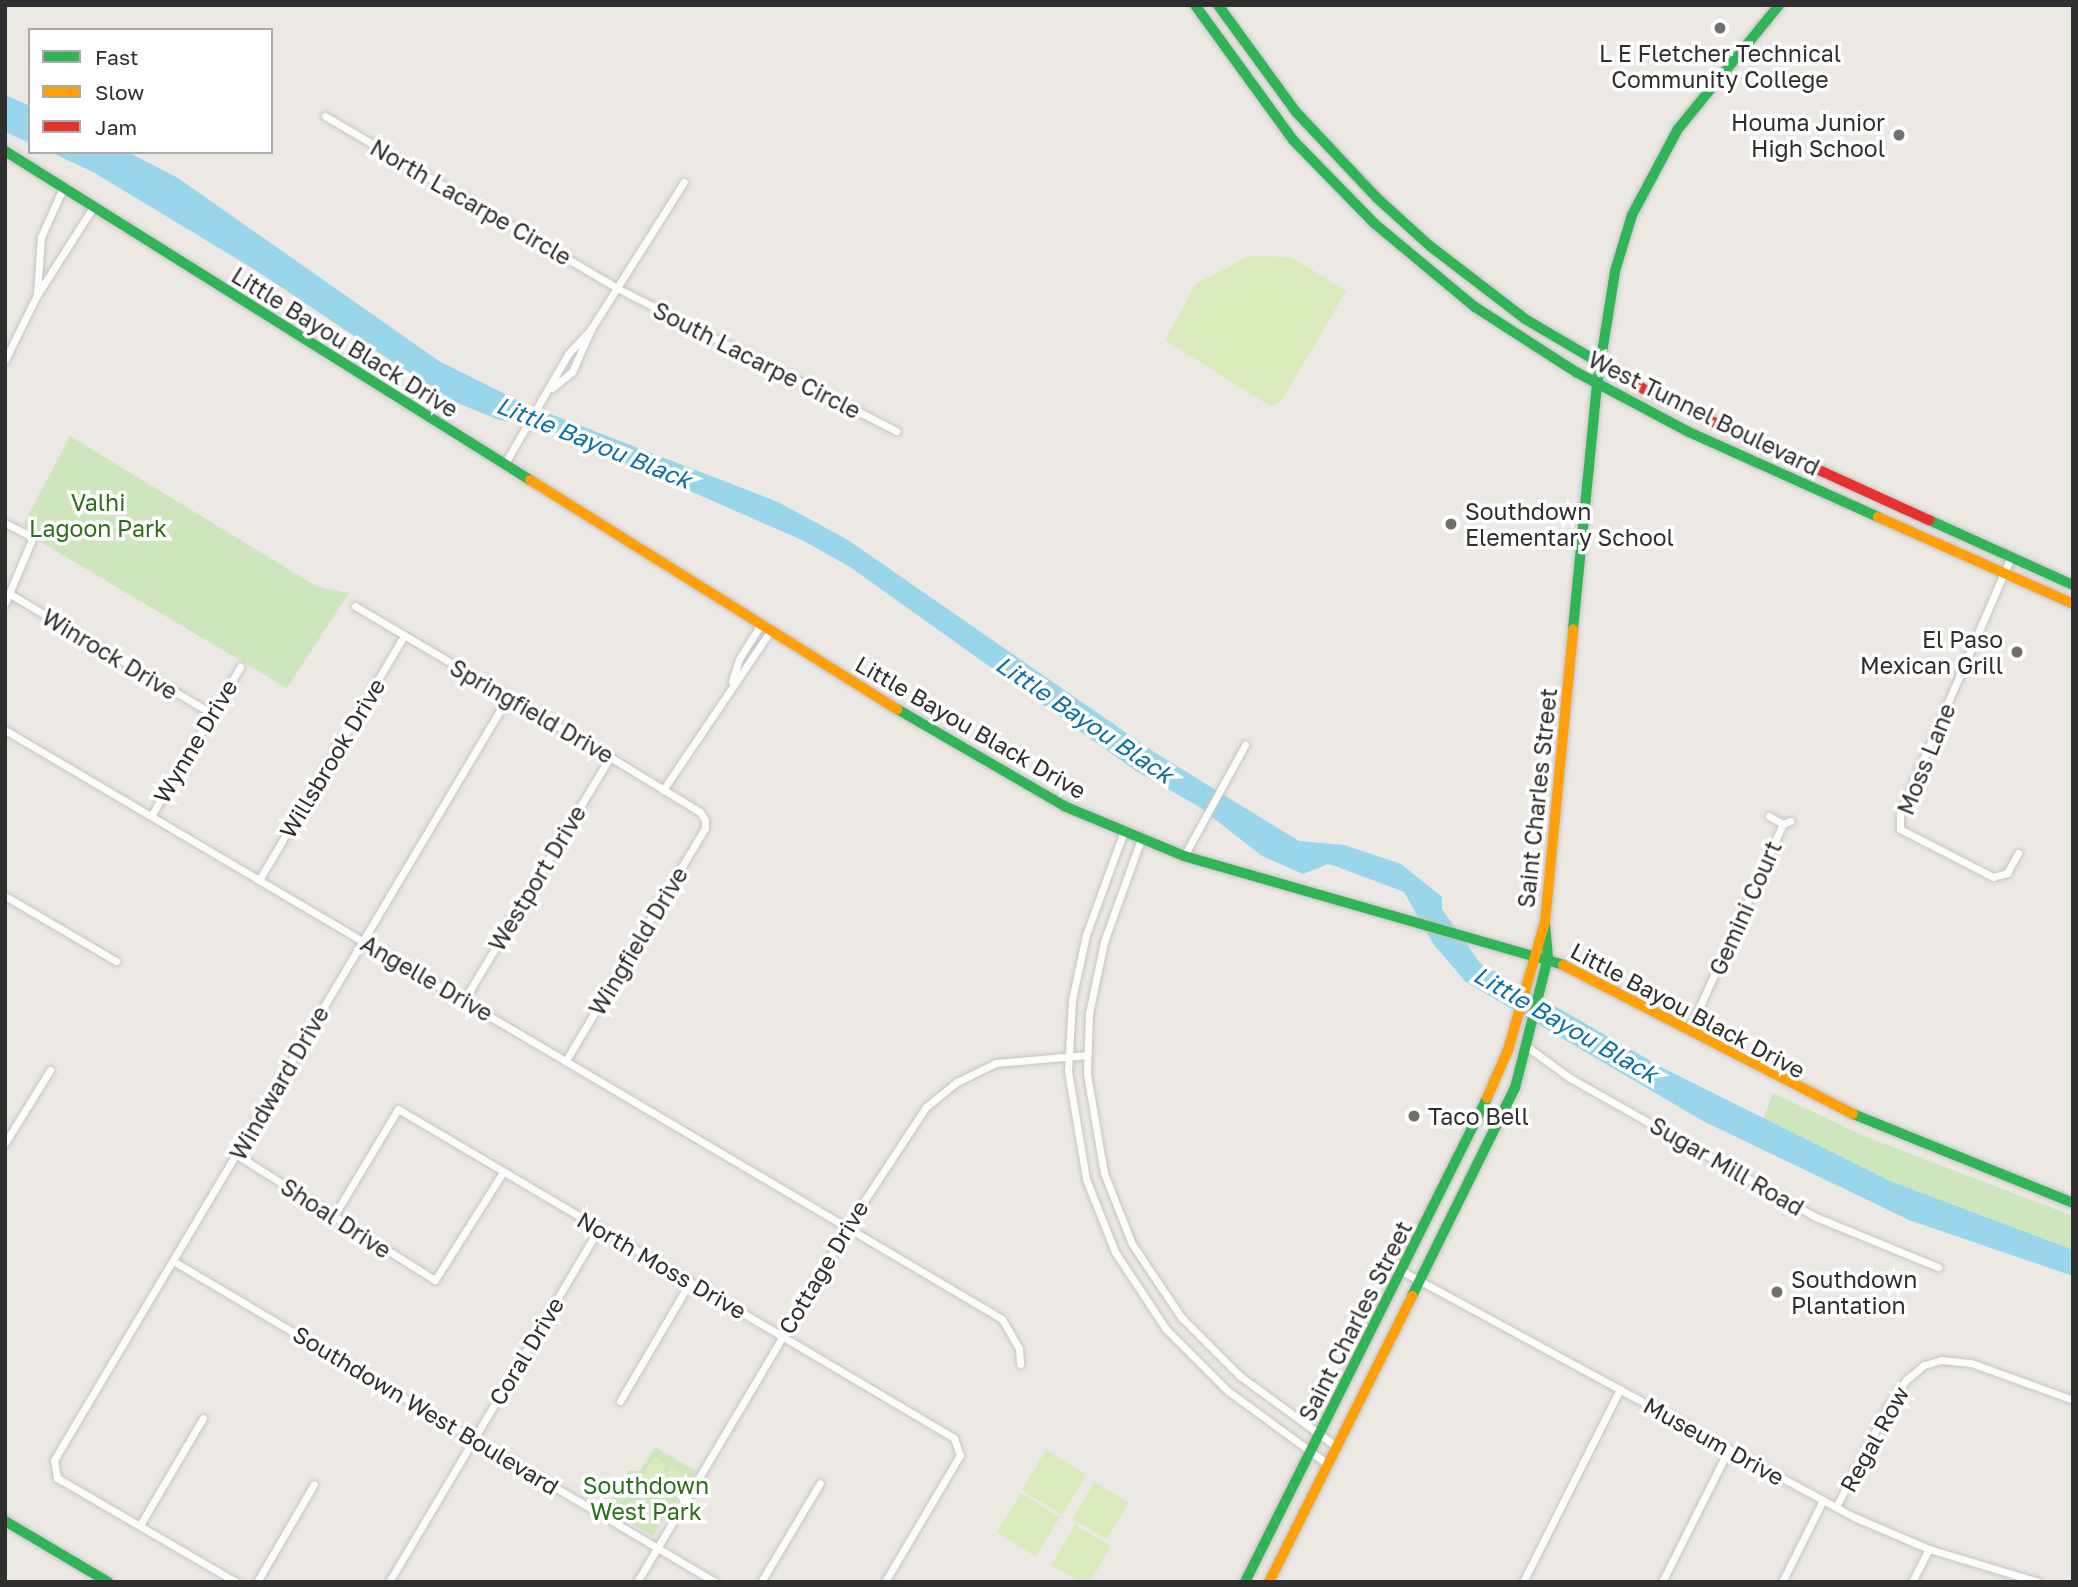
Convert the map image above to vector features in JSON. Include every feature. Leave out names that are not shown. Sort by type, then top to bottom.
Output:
[{"type":"main road","name":"West Tunnel Boulevard","points":[[1195,5],[1293,140],[1375,224],[1475,307],[1597,384],[1689,432],[2073,604]]},
{"type":"main road","name":"West Tunnel Boulevard","points":[[1218,5],[1296,112],[1377,198],[1484,289],[1599,364],[1650,393],[2010,559],[2073,585]]},
{"type":"main road","name":"Saint Charles Street","points":[[1245,1582],[1483,1108],[1520,1014],[1545,922],[1599,364],[1622,245],[1651,174],[1678,129],[1779,5]]},
{"type":"main road","name":"Little Bayou Black Drive","points":[[5,151],[504,465],[1012,778],[1141,839],[1184,856],[1548,958],[1864,1121],[2073,1203]]},
{"type":"main road","points":[[1545,922],[1548,958]]},
{"type":"main road","name":"Saint Charles Street","points":[[1269,1582],[1516,1088],[1548,958]]},
{"type":"main road","points":[[5,1521],[108,1582]]},
{"type":"street","name":"North Lacarpe Circle","points":[[325,116],[617,288]]},
{"type":"street","points":[[552,388],[572,372],[592,329],[684,182]]},
{"type":"street","points":[[37,295],[41,237],[63,188]]},
{"type":"street","points":[[5,360],[37,295],[93,207]]},
{"type":"street","name":"South Lacarpe Circle","points":[[617,288],[897,431]]},
{"type":"street","points":[[504,465],[552,388],[573,346],[592,329]]},
{"type":"street","points":[[5,523],[33,537],[5,603]]},
{"type":"street","name":"Moss Lane","points":[[2010,559],[1900,813],[1900,829],[1993,877],[2007,873],[2018,853]]},
{"type":"street","name":"Winrock Drive","points":[[10,594],[211,713]]},
{"type":"street","name":"Springfield Drive","points":[[355,606],[610,757],[705,820]]},
{"type":"street","points":[[732,682],[739,659],[761,624]]},
{"type":"street","points":[[663,790],[732,682],[748,666],[771,630]]},
{"type":"street","name":"Willsbrook Drive","points":[[259,880],[404,636]]},
{"type":"street","name":"Wynne Drive","points":[[151,816],[240,667]]},
{"type":"street","name":"Windward Drive","points":[[140,1525],[57,1478],[52,1470],[54,1460],[508,697]]},
{"type":"street","name":"Angelle Drive","points":[[5,730],[1002,1319],[1019,1348],[1020,1364]]},
{"type":"street","points":[[1184,856],[1202,818],[1245,744]]},
{"type":"street","name":"Westport Drive","points":[[464,1000],[610,757]]},
{"type":"street","name":"Gemini Court","points":[[1689,1030],[1786,822],[1769,816]]},
{"type":"street","name":"Wingfield Drive","points":[[566,1060],[705,828],[705,820]]},
{"type":"street","points":[[1124,831],[1086,935],[1072,1000],[1068,1056],[1073,1122],[1086,1180],[1128,1274],[1166,1329],[1203,1368],[1329,1465]]},
{"type":"street","points":[[1141,839],[1104,942],[1087,1055],[1091,1115],[1104,1172],[1145,1265],[1181,1317],[1217,1356],[1338,1447]]},
{"type":"street","points":[[6,900],[116,961]]},
{"type":"street","name":"Sugar Mill Road","points":[[1526,1046],[1570,1078],[1816,1217],[1938,1267]]},
{"type":"street","name":"Cottage Drive","points":[[637,1582],[906,1131],[944,1090],[996,1063],[1087,1055]]},
{"type":"street","points":[[5,1143],[50,1070]]},
{"type":"street","name":"North Moss Drive","points":[[332,1219],[398,1109],[782,1336],[960,1446],[960,1455],[885,1582]]},
{"type":"street","name":"Shoal Drive","points":[[237,1155],[290,1186],[332,1219],[435,1280],[503,1172]]},
{"type":"street","name":"Coral Drive","points":[[389,1582],[599,1228]]},
{"type":"street","name":"Southdown West Boulevard","points":[[173,1261],[715,1582]]},
{"type":"street","name":"Museum Drive","points":[[1402,1271],[1836,1507],[1929,1549],[2038,1582]]},
{"type":"street","points":[[620,1401],[690,1282]]},
{"type":"street","name":"Regal Row","points":[[1836,1507],[1887,1408],[1906,1380],[1924,1365],[1941,1360],[1971,1363],[2073,1400]]},
{"type":"street","points":[[1523,1582],[1620,1389]]},
{"type":"street","points":[[203,1418],[140,1525],[236,1582]]},
{"type":"street","points":[[1662,1582],[1729,1449]]},
{"type":"street","points":[[761,1582],[820,1483]]},
{"type":"street","points":[[257,1582],[314,1485]]},
{"type":"street","points":[[1782,1582],[1823,1500]]},
{"type":"street","points":[[1912,1582],[1929,1549]]},
{"type":"green space","points":[[1249,256],[1291,257],[1346,291],[1280,403],[1270,406],[1165,340],[1196,284]]},
{"type":"green space","name":"Valhi Lagoon Park","points":[[70,436],[316,586],[349,593],[287,688],[39,541],[38,535],[23,525]]},
{"type":"green space","points":[[1773,1093],[1864,1136],[2073,1216],[2073,1255],[1915,1196],[1762,1122]]},
{"type":"green space","name":"Southdown West Park","points":[[655,1447],[696,1471],[653,1536],[605,1509],[628,1471],[640,1471]]},
{"type":"green space","points":[[1046,1450],[1086,1474],[1062,1514],[1022,1490]]},
{"type":"green space","points":[[655,1457],[667,1465],[649,1491],[638,1483]]},
{"type":"green space","points":[[671,1466],[683,1474],[665,1500],[654,1492]]},
{"type":"green space","points":[[1094,1482],[1129,1502],[1107,1539],[1072,1519]]},
{"type":"green space","points":[[1021,1493],[1060,1517],[1036,1556],[997,1532]]},
{"type":"green space","points":[[1075,1525],[1111,1546],[1090,1582],[1080,1582],[1051,1565]]},
{"type":"water","points":[[5,95],[28,105],[28,142],[5,132]]},
{"type":"water","name":"Little Bayou Black","points":[[54,154],[132,154],[178,178],[439,361],[527,405],[778,502],[848,540],[1154,752],[1299,841],[1344,845],[1401,864],[1442,897],[1442,909],[1480,963],[1661,1067],[1890,1181],[2073,1250],[2073,1276],[1909,1220],[1703,1121],[1466,982],[1434,945],[1404,892],[1328,864],[1303,874],[1262,856],[1198,806],[1136,771],[850,567],[802,540],[539,425],[499,420],[450,400],[257,271],[93,172]]},
{"type":"traffic: fast","points":[[1195,5],[1293,140],[1375,224],[1475,307],[1576,372],[1689,432],[1878,517]]},
{"type":"traffic: fast","points":[[1218,5],[1296,112],[1377,198],[1430,246],[1525,319],[1617,373]]},
{"type":"traffic: fast","points":[[1573,629],[1597,384],[1615,271],[1632,215],[1678,129],[1779,5]]},
{"type":"traffic: fast","points":[[5,151],[530,480]]},
{"type":"traffic: fast","points":[[1929,520],[2073,585]]},
{"type":"traffic: fast","points":[[897,709],[1064,806],[1184,856],[1563,965]]},
{"type":"traffic: fast","points":[[1412,1296],[1515,1088],[1548,958],[1545,926]]},
{"type":"traffic: fast","points":[[1245,1582],[1487,1098]]},
{"type":"traffic: fast","points":[[1853,1114],[2073,1203]]},
{"type":"traffic: fast","points":[[5,1521],[108,1582]]},
{"type":"traffic: slow","points":[[530,480],[897,709]]},
{"type":"traffic: slow","points":[[1878,517],[2073,604]]},
{"type":"traffic: slow","points":[[1487,1098],[1508,1050],[1545,922],[1573,629]]},
{"type":"traffic: slow","points":[[1563,965],[1853,1114]]},
{"type":"traffic: slow","points":[[1269,1582],[1412,1296]]},
{"type":"traffic: jam","points":[[1617,373],[1650,393],[1929,520]]},
{"type":"place","name":"L E Fletcher Technical Community College","points":[[1720,28]]},
{"type":"place","name":"Houma Junior High School","points":[[1899,135]]},
{"type":"place","name":"Southdown Elementary School","points":[[1451,524]]},
{"type":"place","name":"El Paso Mexican Grill","points":[[2017,652]]},
{"type":"place","name":"Taco Bell","points":[[1414,1116]]},
{"type":"place","name":"Southdown Plantation","points":[[1777,1292]]}]
